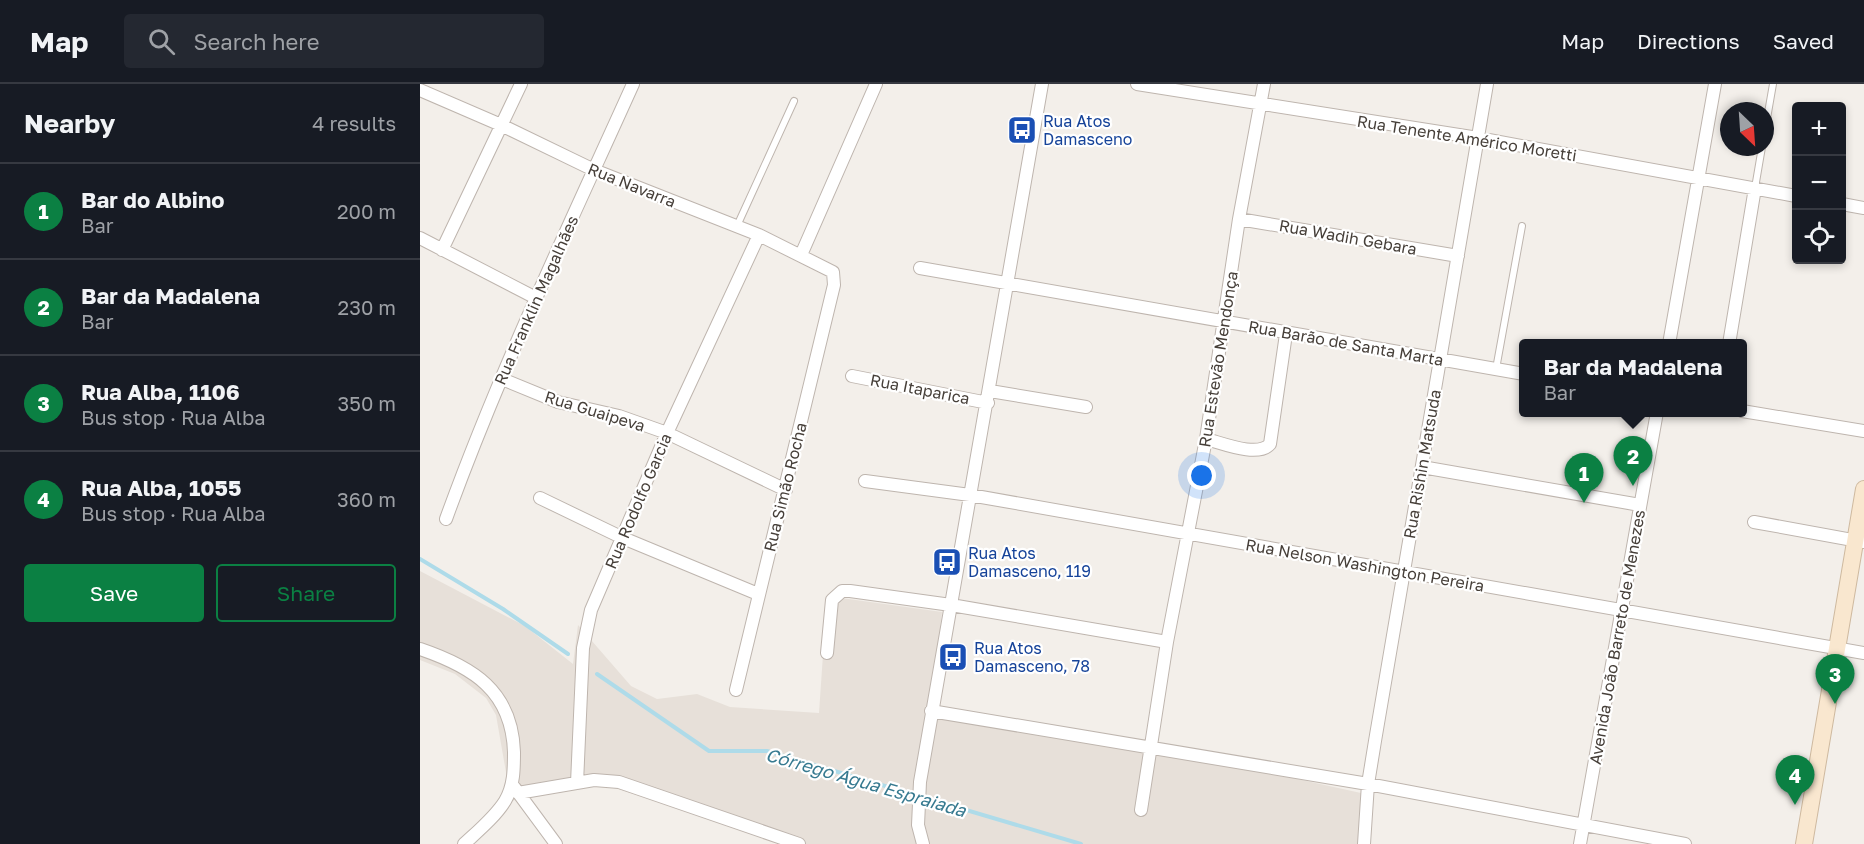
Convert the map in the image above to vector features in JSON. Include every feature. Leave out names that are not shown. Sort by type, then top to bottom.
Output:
[{"type":"street","points":[[442,250],[520,84]]},
{"type":"street","name":"Rua Franklin Magalhães","points":[[446,519],[474,441],[633,84]]},
{"type":"street","points":[[801,255],[876,84]]},
{"type":"street","points":[[922,844],[917,807],[931,711],[989,397],[1042,84]]},
{"type":"street","name":"Rua Tenente Américo Moretti","points":[[1137,84],[1478,138],[1792,195]]},
{"type":"street","name":"Rua Estevão Mendonça","points":[[1140,810],[1167,642],[1206,439],[1239,219],[1264,84]]},
{"type":"street","name":"Rua Rishin Matsuda","points":[[1364,844],[1368,784],[1487,84]]},
{"type":"street","points":[[1670,339],[1715,84]]},
{"type":"street","name":"Rua Navarra","points":[[420,90],[501,125],[594,170],[759,235],[829,268],[834,278],[834,285]]},
{"type":"street","points":[[1730,339],[1755,188]]},
{"type":"street","points":[[1846,205],[1864,208]]},
{"type":"street","name":"Rua Wadih Gebara","points":[[1239,219],[1458,256]]},
{"type":"street","name":"Rua Rodolfo Garcia","points":[[577,783],[585,630],[591,610],[667,434],[759,235]]},
{"type":"street","points":[[420,238],[536,298]]},
{"type":"street","name":"Rua Barão de Santa Marta","points":[[920,268],[1519,373]]},
{"type":"street","name":"Rua Simão Rocha","points":[[736,690],[834,285]]},
{"type":"street","points":[[1206,439],[1257,450],[1266,448],[1270,444],[1286,334]]},
{"type":"street","name":"Rua Itaparica","points":[[852,376],[989,397],[1086,407]]},
{"type":"street","name":"Rua Guaipeva","points":[[502,379],[558,402],[619,416],[667,434],[786,490]]},
{"type":"street","points":[[1747,412],[1864,431]]},
{"type":"street","name":"Avenida João Barreto de Menezes","points":[[1580,844],[1656,417]]},
{"type":"street","points":[[1422,467],[1640,505]]},
{"type":"street","name":"Rua Nelson Washington Pereira","points":[[865,481],[970,495],[1864,653]]},
{"type":"street","points":[[1804,844],[1837,647],[1859,541],[1864,489]]},
{"type":"street","points":[[540,498],[623,538],[758,594]]},
{"type":"street","points":[[1754,522],[1859,541]]},
{"type":"street","points":[[827,653],[832,600],[842,591],[951,605],[1167,642]]},
{"type":"street","points":[[420,649],[471,671],[489,685],[501,702],[513,742],[515,789],[556,844]]},
{"type":"street","points":[[931,711],[1368,784],[1685,844]]},
{"type":"street","points":[[464,844],[515,789],[594,780],[620,782],[799,844]]},
{"type":"lane","points":[[1770,102],[1773,84]]},
{"type":"lane","points":[[737,226],[794,101]]},
{"type":"lane","points":[[1755,188],[1760,156]]},
{"type":"lane","points":[[1496,369],[1522,225]]},
{"type":"shaded area","points":[[420,571],[525,626],[573,664],[578,625],[631,686],[657,699],[697,694],[730,707],[819,713],[827,596],[942,612],[931,711],[1151,747],[1361,793],[1360,844],[794,844],[605,785],[569,788],[511,801],[496,715],[486,698],[455,674],[420,660]]},
{"type":"waterway","name":"Córrego Água Espraiada","points":[[420,559],[503,609],[568,654]]},
{"type":"waterway","name":"Córrego Água Espraiada","points":[[597,674],[709,751],[767,751],[1081,844]]},
{"type":"place","name":"Rua Atos Damasceno","points":[[1022,130]]},
{"type":"place","name":"Bar da Madalena","points":[[1633,486]]},
{"type":"place","name":"Bar do Albino","points":[[1584,503]]},
{"type":"place","name":"Rua Atos Damasceno, 119","points":[[947,562]]},
{"type":"place","name":"Rua Atos Damasceno, 78","points":[[953,657]]},
{"type":"place","name":"Rua Alba, 1106","points":[[1835,704]]},
{"type":"place","name":"Rua Alba, 1055","points":[[1795,805]]}]
